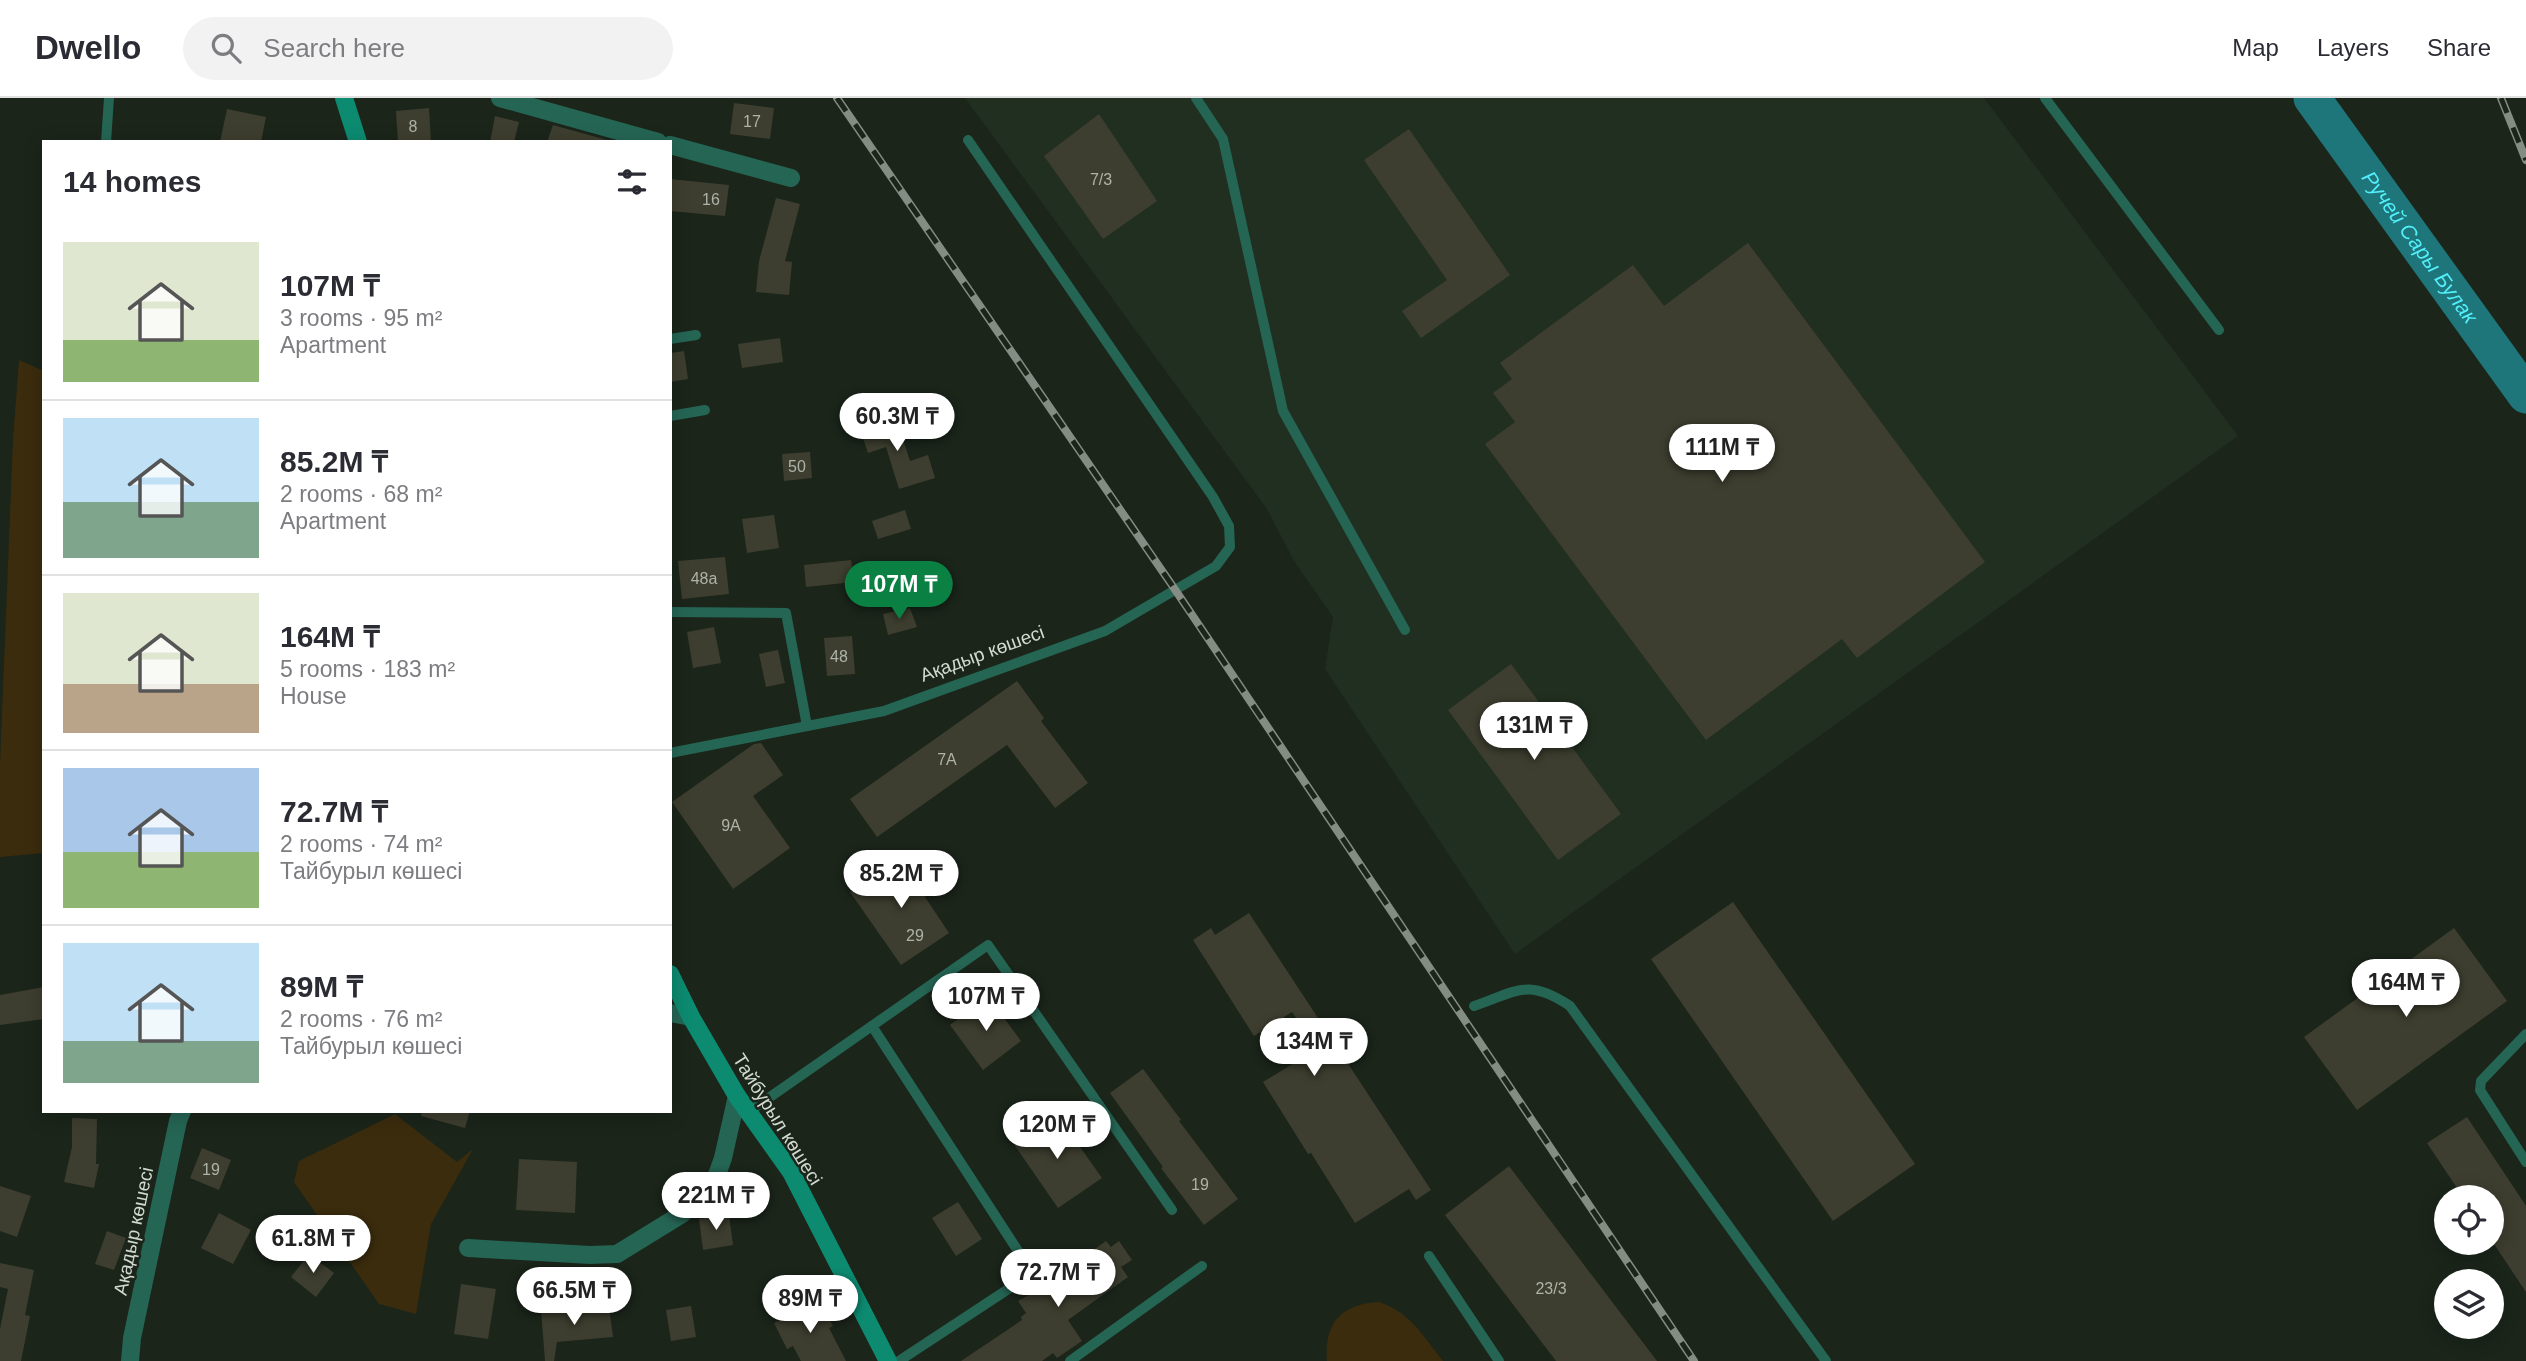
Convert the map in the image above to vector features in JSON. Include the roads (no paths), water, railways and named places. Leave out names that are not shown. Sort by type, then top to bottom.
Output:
[{"type":"main road","points":[[344,98],[357,140]]},
{"type":"main road","name":"Тайбурыл көшесі","points":[[672,978],[691,1017],[747,1113],[790,1172],[888,1361]]},
{"type":"street","points":[[500,98],[651,140]]},
{"type":"street","points":[[672,146],[791,178]]},
{"type":"street","points":[[672,1013],[691,1017]]},
{"type":"street","points":[[468,1248],[617,1254],[682,1214],[713,1186],[723,1158],[737,1096]]},
{"type":"street","name":"Ақадыр көшесі","points":[[130,1361],[132,1338],[181,1113]]},
{"type":"lane","points":[[106,140],[109,98]]},
{"type":"lane","points":[[1196,98],[1223,139],[1283,411],[1405,630]]},
{"type":"lane","points":[[2045,98],[2219,331]]},
{"type":"lane","name":"Ақадыр көшесі","points":[[672,753],[884,711],[1105,631],[1216,566],[1230,547],[1229,526],[1213,496],[968,140]]},
{"type":"lane","points":[[672,339],[696,335]]},
{"type":"lane","points":[[672,416],[705,410]]},
{"type":"lane","points":[[672,612],[786,613],[807,726]]},
{"type":"lane","points":[[747,1113],[988,945],[1172,1210]]},
{"type":"lane","points":[[1474,1006],[1529,988],[1543,991],[1570,1006],[1826,1361]]},
{"type":"lane","points":[[872,1026],[1018,1251],[1025,1268],[1019,1282],[899,1361]]},
{"type":"lane","points":[[2526,1034],[2481,1081],[2480,1090],[2526,1162]]},
{"type":"lane","points":[[1429,1256],[1499,1361]]},
{"type":"lane","points":[[1070,1361],[1202,1266]]},
{"type":"waterway","name":"Ручей Сары Булак","points":[[2312,98],[2526,395]]},
{"type":"railway","points":[[837,98],[1176,591],[1694,1361]]},
{"type":"railway","points":[[2501,98],[2526,160]]}]
